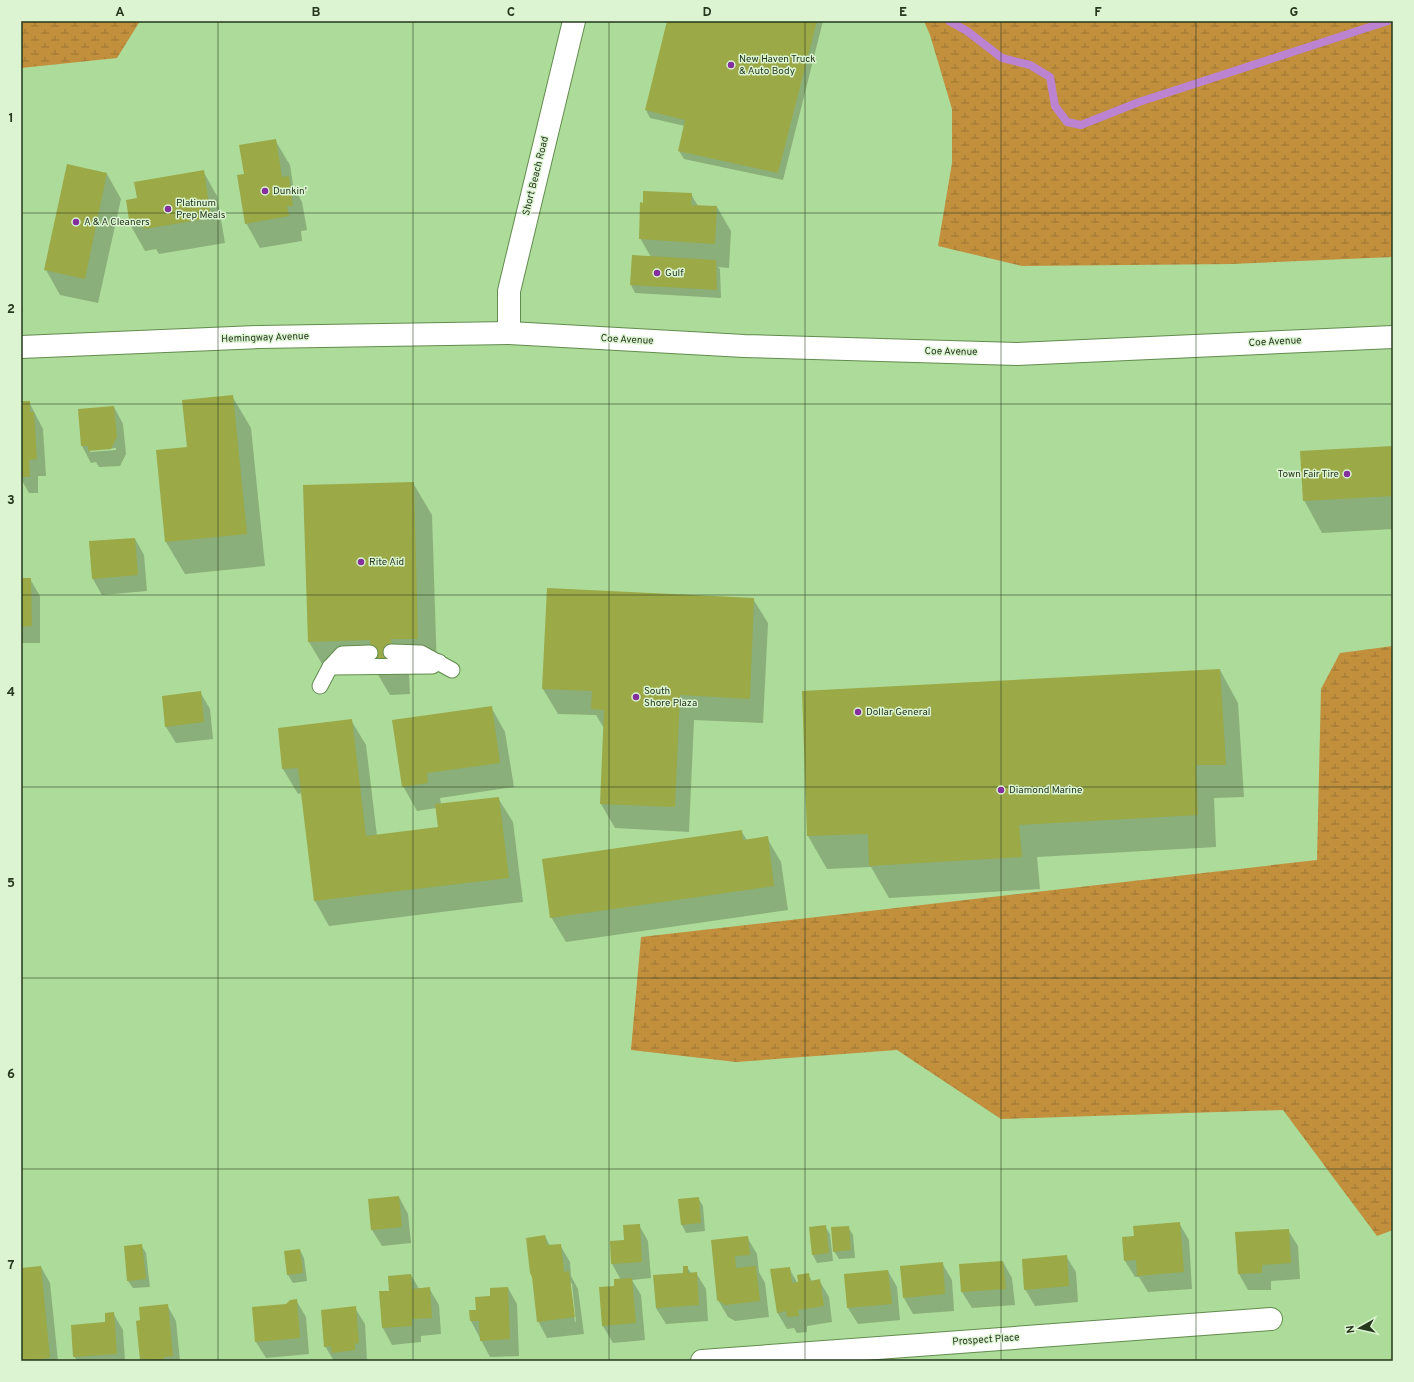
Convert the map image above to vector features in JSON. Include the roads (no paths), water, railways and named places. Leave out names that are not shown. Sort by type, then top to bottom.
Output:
[{"type":"main road","name":"Short Beach Road","points":[[509,333],[509,291],[574,21]]},
{"type":"main road","name":"Coe Avenue","points":[[509,333],[744,346],[1017,354],[1393,337]]},
{"type":"main road","name":"Hemingway Avenue","points":[[21,347],[259,337],[509,333]]},
{"type":"main road","name":"Prospect Place","points":[[702,1361],[1271,1318]]},
{"type":"lane","points":[[391,652],[421,653],[452,670]]},
{"type":"lane","points":[[320,686],[330,667],[342,654],[370,653]]},
{"type":"lane","points":[[330,667],[432,666],[438,662]]},
{"type":"waterway","points":[[949,21],[967,31],[1002,58],[1030,65],[1050,77],[1055,106],[1067,122],[1081,125],[1139,102],[1388,21]]},
{"type":"place","name":"New Haven Truck & Auto Body","points":[[731,65]]},
{"type":"place","name":"Dunkin'","points":[[265,191]]},
{"type":"place","name":"Platinum Prep Meals","points":[[168,209]]},
{"type":"place","name":"A & A Cleaners","points":[[76,222]]},
{"type":"place","name":"Gulf","points":[[657,273]]},
{"type":"place","name":"Town Fair Tire","points":[[1347,474]]},
{"type":"place","name":"Rite Aid","points":[[361,562]]},
{"type":"place","name":"South Shore Plaza","points":[[636,697]]},
{"type":"place","name":"Dollar General","points":[[858,712]]},
{"type":"place","name":"Diamond Marine","points":[[1001,790]]}]
